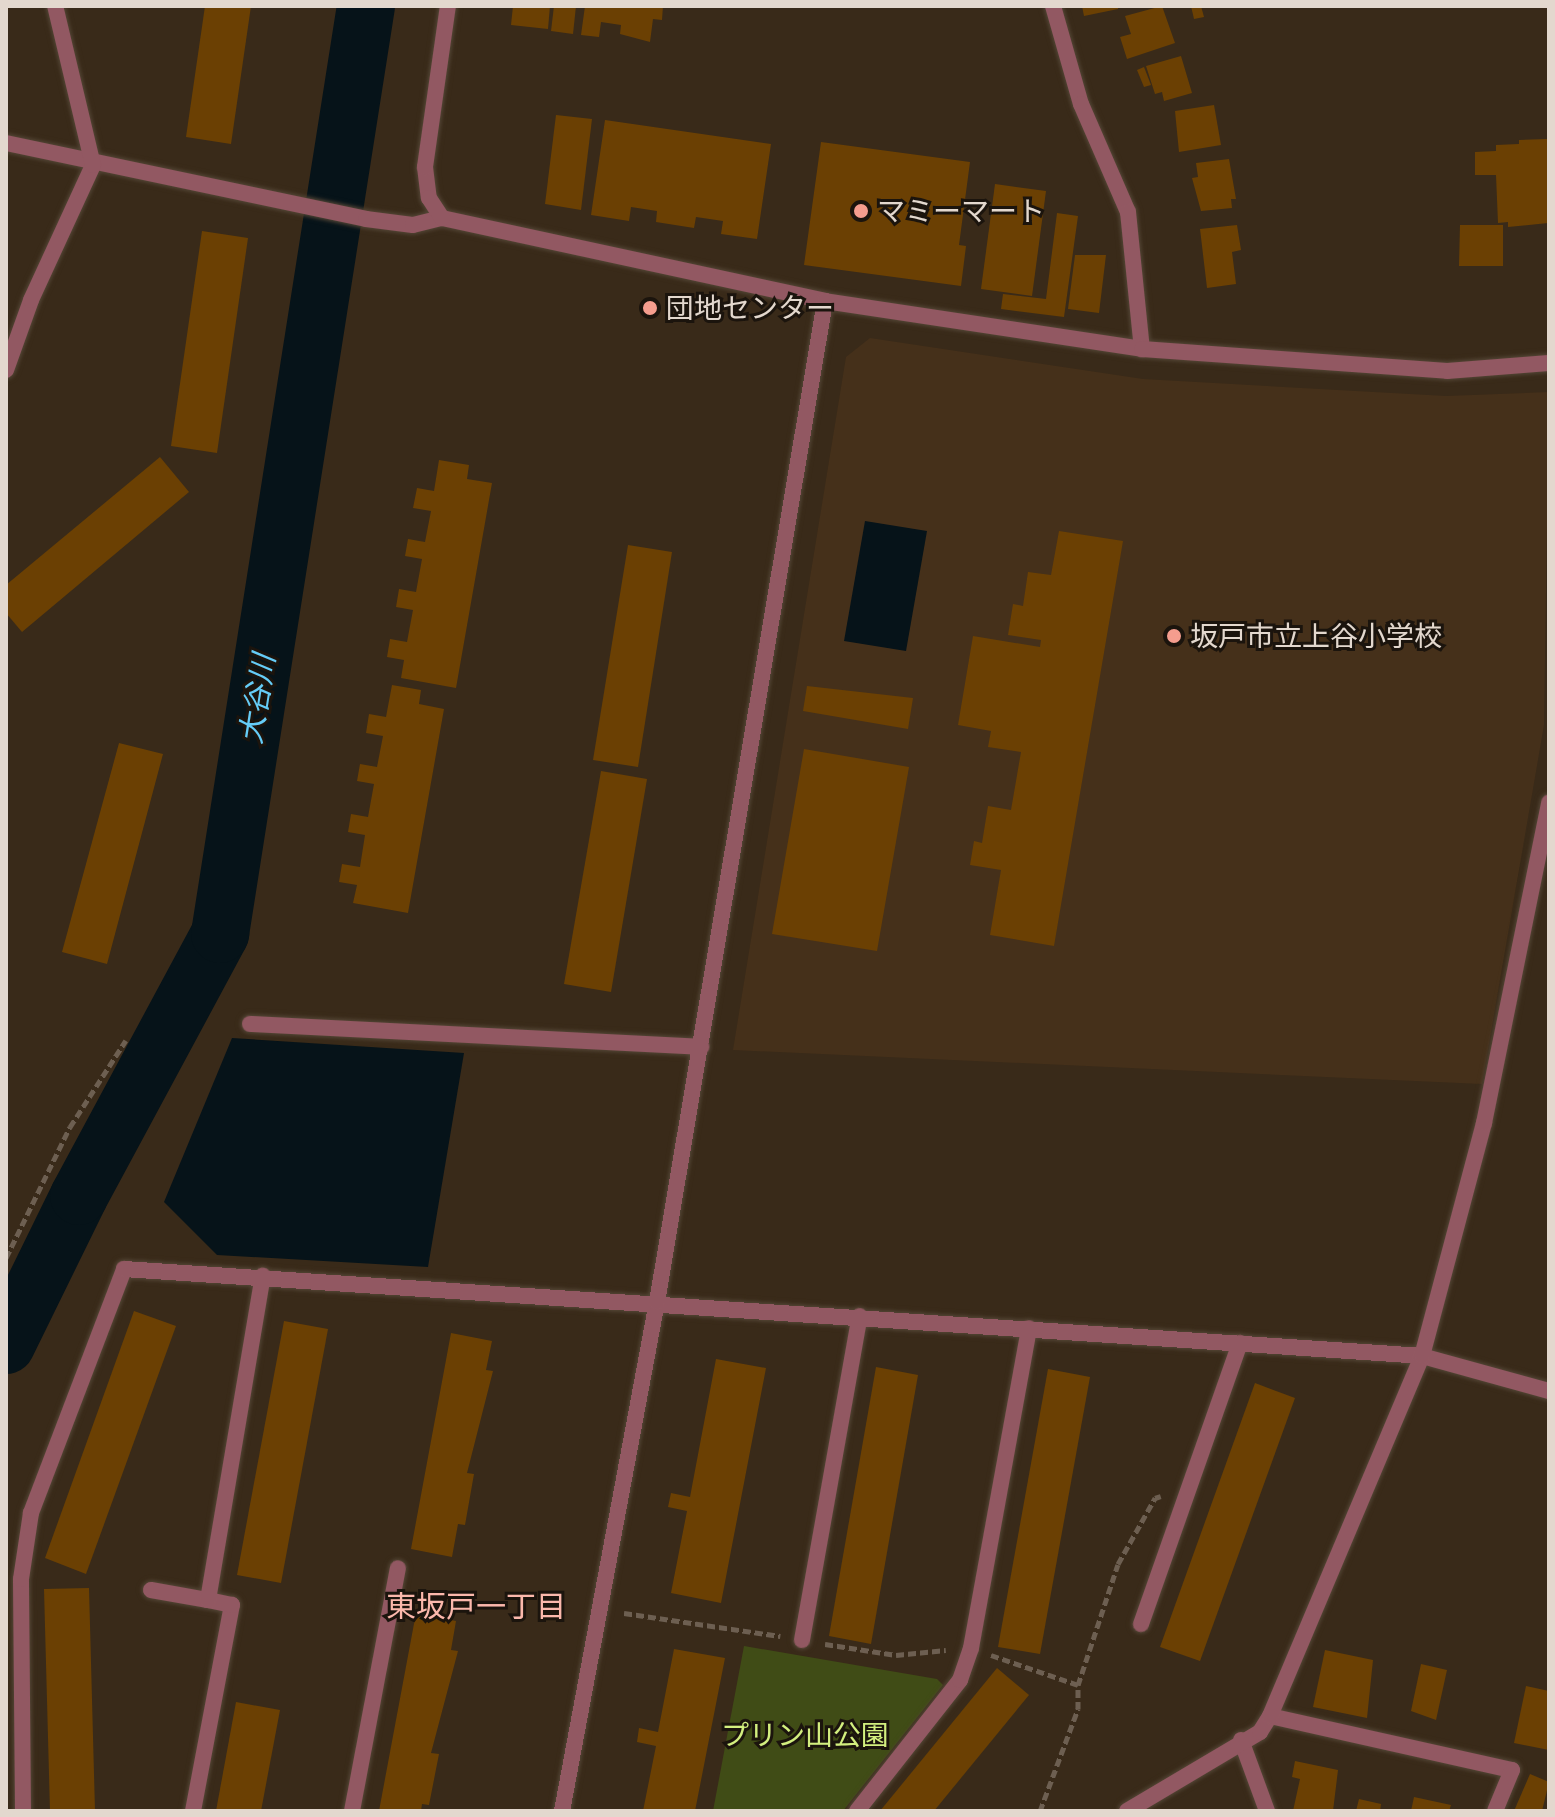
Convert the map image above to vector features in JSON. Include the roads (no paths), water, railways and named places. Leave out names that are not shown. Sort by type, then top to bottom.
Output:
[{"type":"street","points":[[6,370],[31,300],[93,165],[55,6]]},
{"type":"street","points":[[442,218],[429,198],[425,167],[448,6]]},
{"type":"street","points":[[1053,6],[1072,77],[1128,212],[1142,349]]},
{"type":"street","points":[[6,143],[93,165],[366,219],[413,225],[442,218],[825,301],[1142,349],[1447,371],[1549,363]]},
{"type":"street","points":[[562,1811],[657,1302],[825,301]]},
{"type":"street","points":[[1127,1811],[1241,1740],[1260,1732],[1270,1716],[1422,1356],[1484,1123],[1549,803]]},
{"type":"street","points":[[250,1024],[701,1047]]},
{"type":"street","points":[[23,1811],[21,1579],[31,1513],[124,1269],[657,1302],[1422,1356],[1549,1391]]},
{"type":"street","points":[[208,1600],[263,1276]]},
{"type":"street","points":[[802,1640],[860,1316]]},
{"type":"street","points":[[857,1811],[960,1680],[971,1648],[1029,1328]]},
{"type":"street","points":[[1141,1624],[1240,1343]]},
{"type":"street","points":[[352,1811],[398,1568]]},
{"type":"street","points":[[151,1590],[232,1605],[193,1811]]},
{"type":"street","points":[[1270,1716],[1512,1770],[1495,1811]]},
{"type":"street","points":[[1241,1740],[1267,1811]]},
{"type":"waterway","name":"大谷川","points":[[6,1345],[79,1196],[220,934],[366,6]]},
{"type":"place","name":"マミーマート","points":[[861,211]]},
{"type":"place","name":"団地センター","points":[[650,308]]},
{"type":"place","name":"坂戸市立上谷小学校","points":[[1174,636]]},
{"type":"district","name":"東坂戸一丁目","points":[[476,1606]]},
{"type":"park label","name":"プリン山公園","points":[[805,1735]]}]
